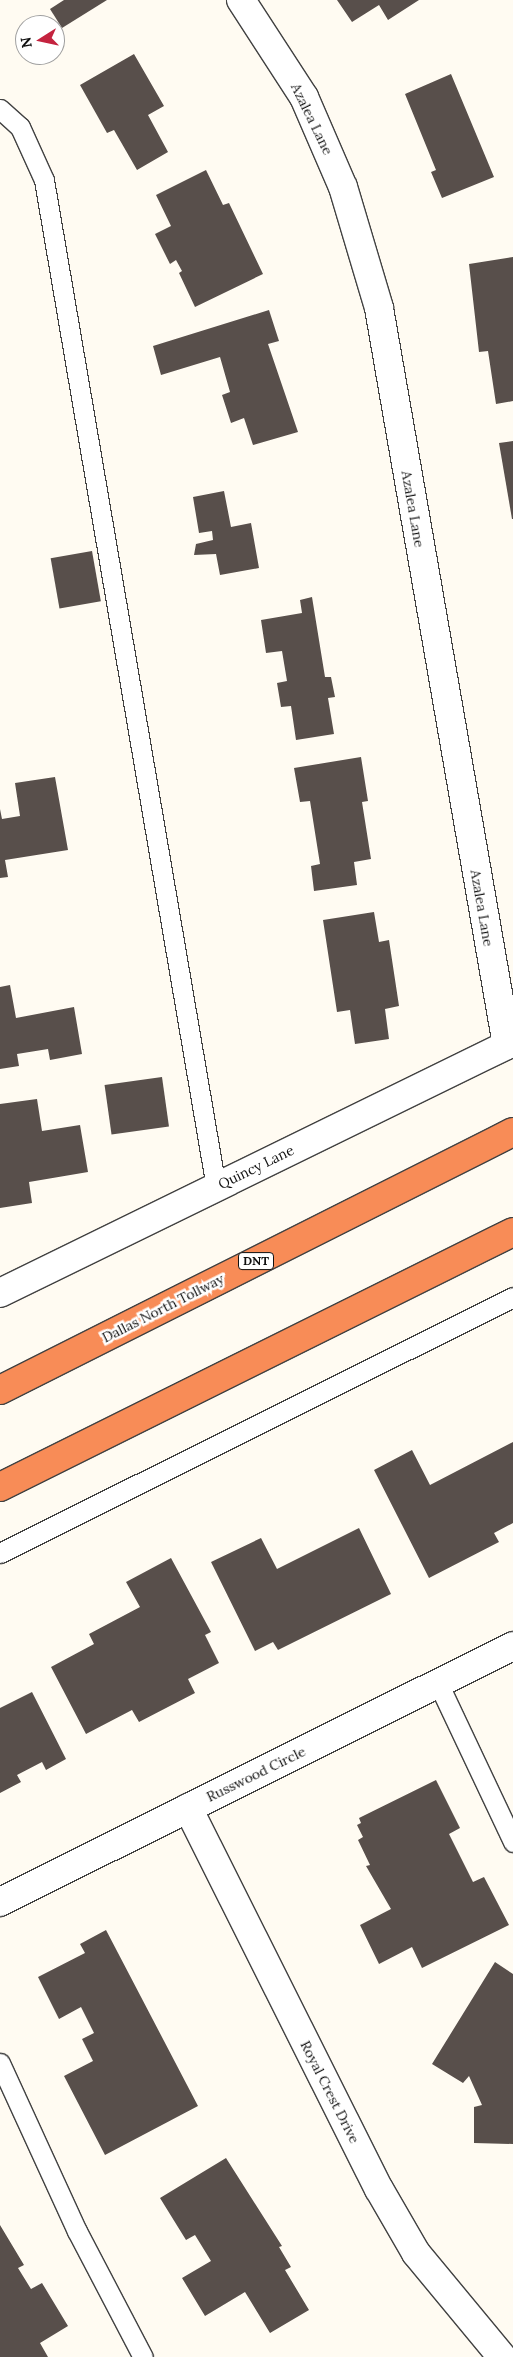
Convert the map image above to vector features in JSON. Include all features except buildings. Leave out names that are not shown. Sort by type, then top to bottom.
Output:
[{"type":"highway","name":"Dallas North Tollway","points":[[0,1390],[513,1132]]},
{"type":"highway","points":[[0,1487],[513,1232]]},
{"type":"street","name":"Azalea Lane","points":[[241,0],[304,97],[343,187],[379,308],[510,1044]]},
{"type":"street","name":"Quincy Lane","points":[[0,1293],[510,1044]]},
{"type":"street","name":"Russwood Circle","points":[[0,1902],[513,1646]]},
{"type":"street","name":"Royal Crest Drive","points":[[188,1808],[379,2189],[416,2253],[502,2357]]},
{"type":"lane","points":[[0,109],[20,126],[44,180],[216,1187]]},
{"type":"lane","points":[[0,1553],[513,1297]]},
{"type":"lane","points":[[438,1683],[513,1842]]},
{"type":"lane","points":[[0,2062],[76,2231],[143,2357]]}]
